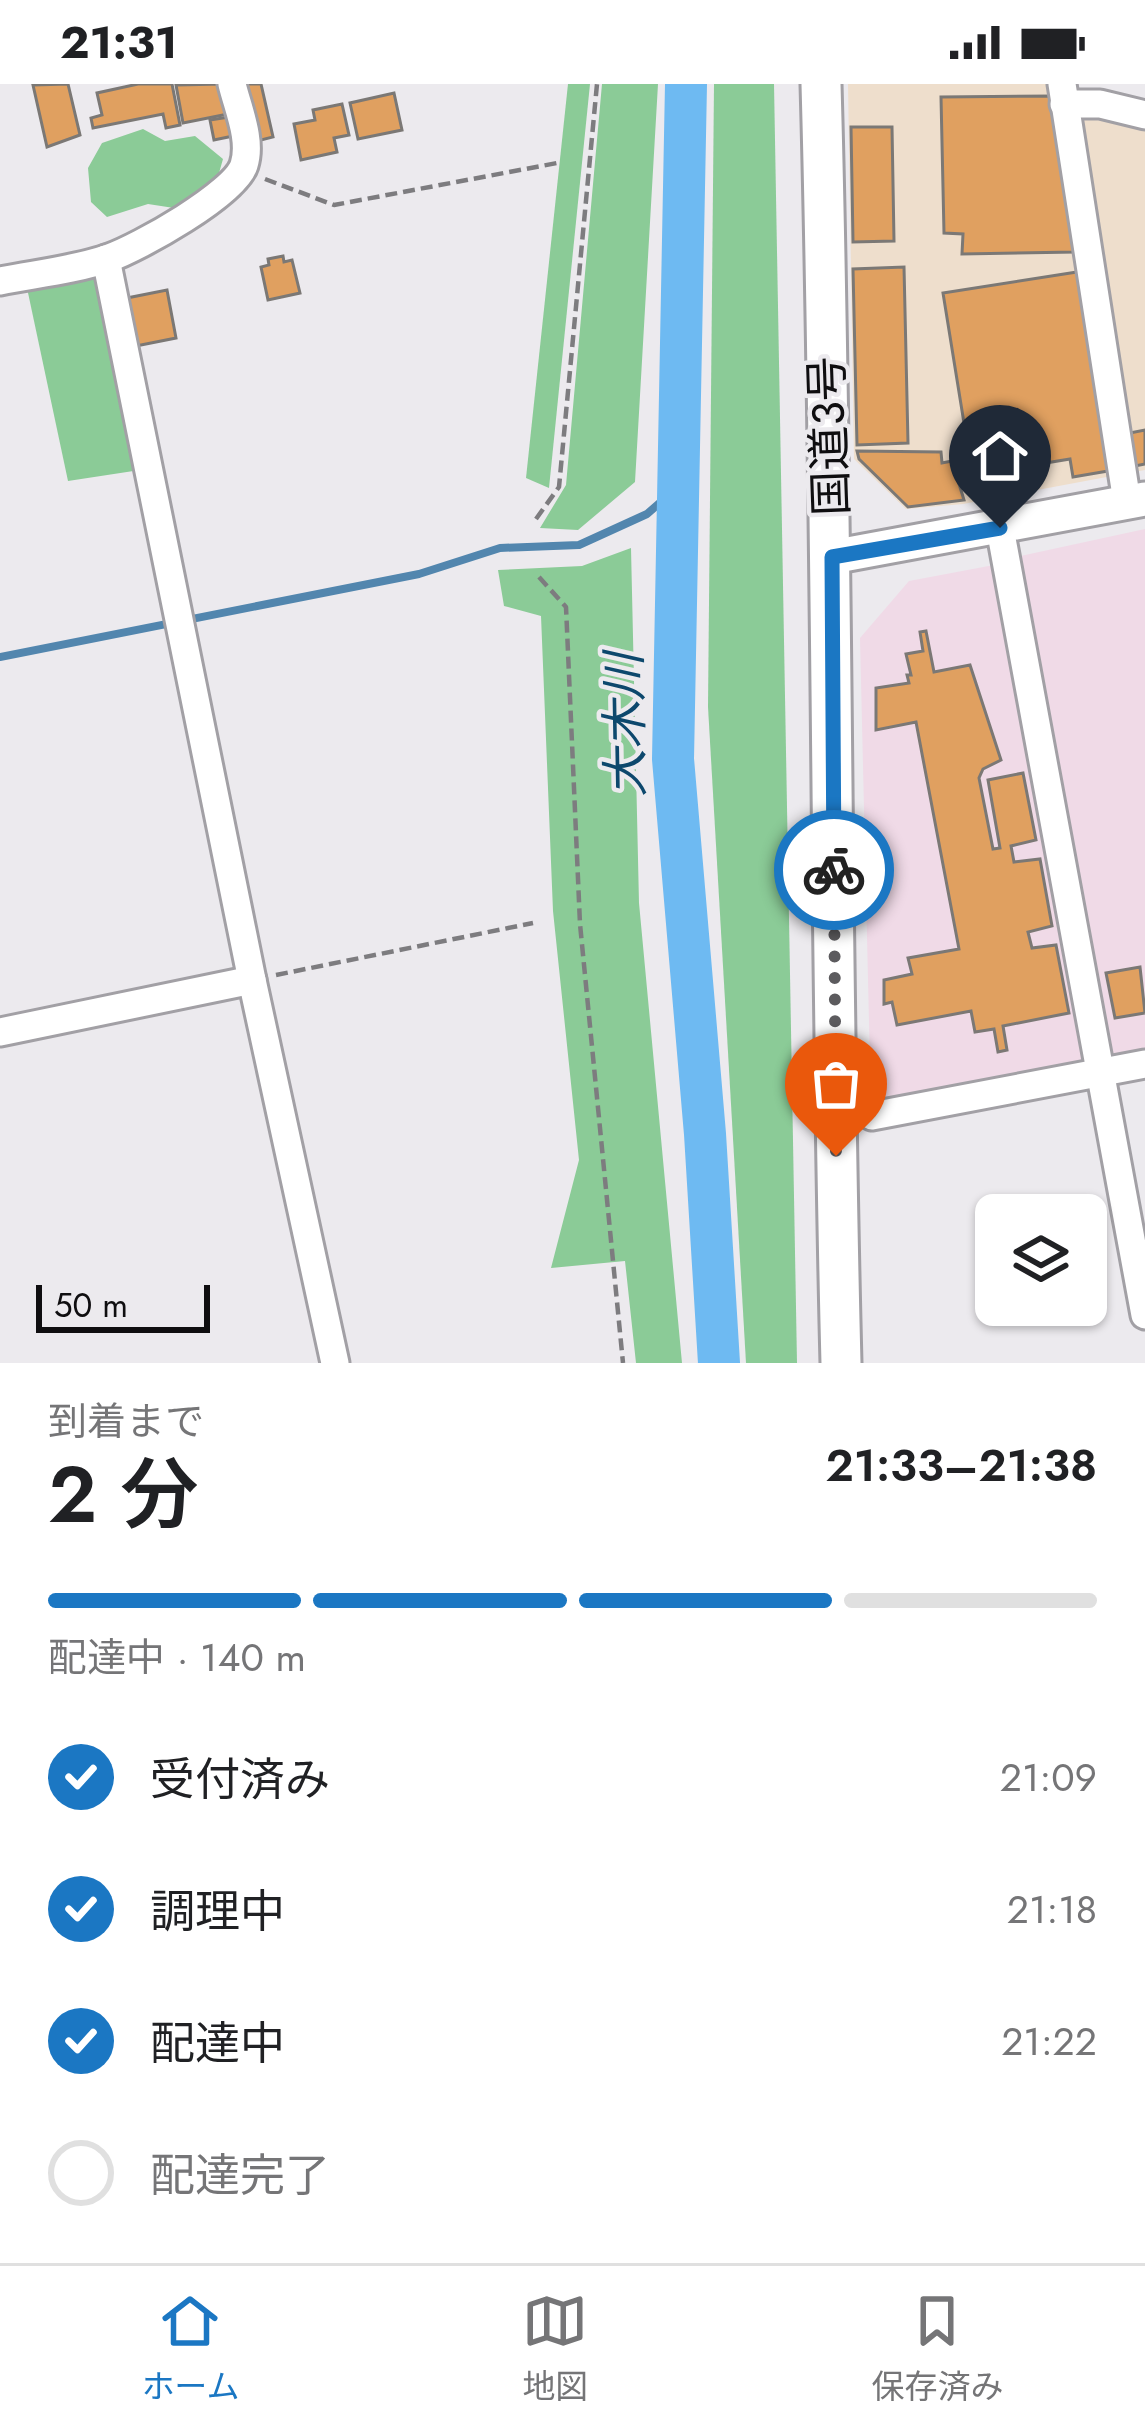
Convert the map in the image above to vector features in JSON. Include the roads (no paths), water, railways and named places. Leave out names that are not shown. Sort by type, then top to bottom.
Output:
[{"type":"highway","name":"国道3号","points":[[821,84],[832,557],[841,1363]]},
{"type":"main road","points":[[832,557],[1136,501]]},
{"type":"street","points":[[0,281],[106,259],[134,247],[229,187],[242,171],[245,136],[232,84]]},
{"type":"street","points":[[1136,501],[1063,94],[1145,115]]},
{"type":"street","points":[[106,259],[335,1363]]},
{"type":"street","points":[[1000,528],[1145,1315]]},
{"type":"street","points":[[0,1032],[252,980]]},
{"type":"street","points":[[872,1116],[1145,1064]]},
{"type":"waterway","name":"大木川","points":[[686,84],[673,759],[719,1363]]},
{"type":"waterway","points":[[0,657],[419,574],[500,548],[579,545],[647,514],[678,487]]}]
